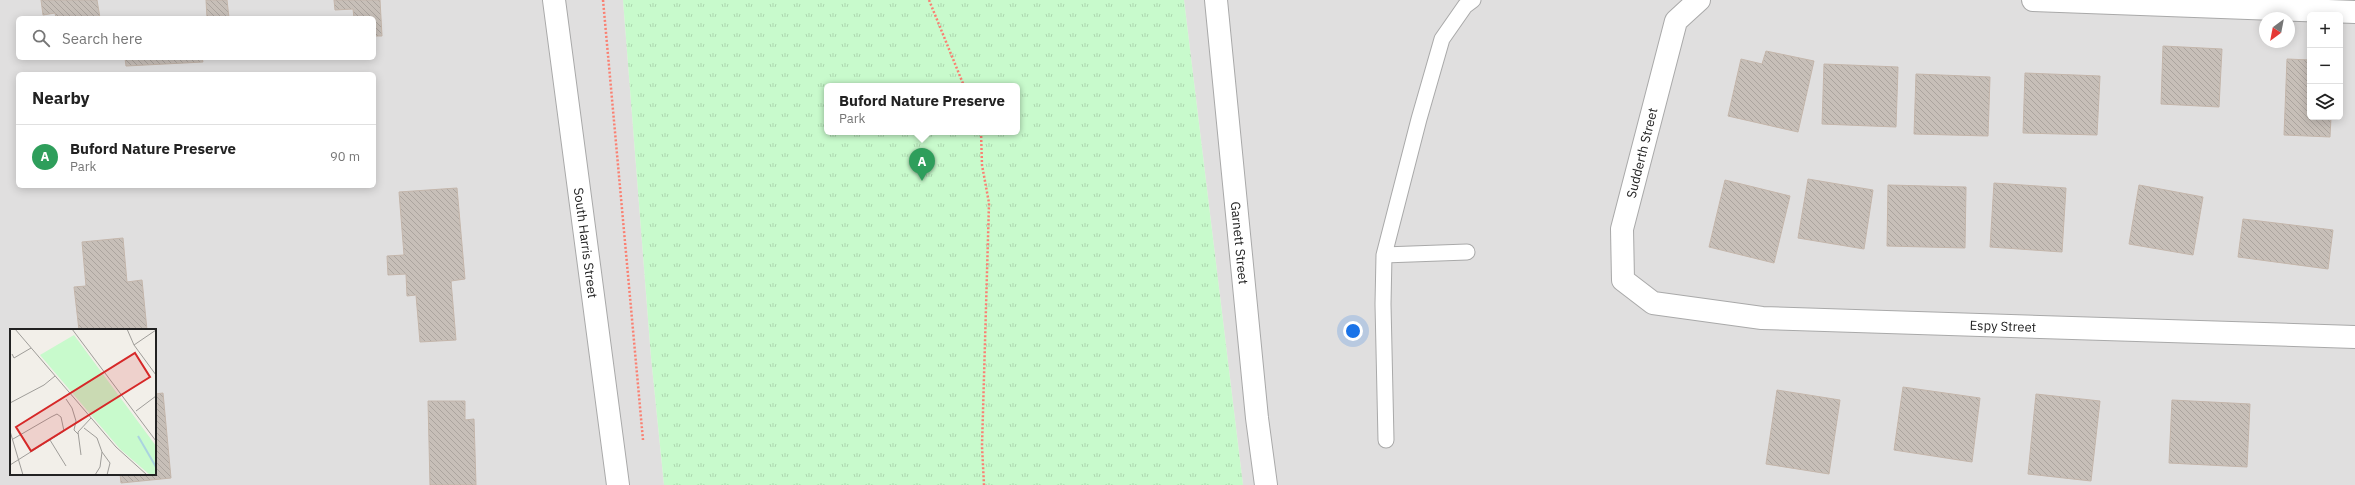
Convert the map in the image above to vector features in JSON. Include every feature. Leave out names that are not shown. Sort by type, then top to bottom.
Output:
[{"type":"street","name":"South Harris Street","points":[[554,0],[618,485]]},
{"type":"street","name":"Garnett Street","points":[[1216,0],[1257,418],[1266,485]]},
{"type":"street","name":"Sudderth Street","points":[[1653,303],[1623,280],[1622,229],[1676,21],[1699,0]]},
{"type":"street","points":[[2033,0],[2355,12]]},
{"type":"street","name":"Espy Street","points":[[1653,303],[1762,318],[2355,337]]},
{"type":"lane","points":[[1386,440],[1383,304],[1384,255],[1419,119],[1442,39],[1465,6],[1473,0]]},
{"type":"lane","points":[[1384,255],[1467,252]]},
{"type":"path","points":[[603,0],[643,446]]},
{"type":"path","points":[[929,0],[963,83]]},
{"type":"path","points":[[981,135],[982,165],[989,204],[982,446],[984,485]]},
{"type":"shaded area","points":[[0,0],[623,0],[651,357],[664,485],[0,485]]},
{"type":"shaded area","points":[[1184,0],[2355,0],[2355,485],[1243,485]]},
{"type":"green space","points":[[623,0],[1184,0],[1243,485],[664,485],[651,357]]},
{"type":"building","points":[[41,0],[97,0],[100,16],[56,16],[55,13],[43,15]]},
{"type":"building","points":[[206,0],[227,0],[229,16],[207,16]]},
{"type":"building","points":[[334,0],[380,0],[382,36],[376,36],[376,16],[354,16],[353,9],[335,10]]},
{"type":"building","points":[[2163,46],[2222,49],[2219,107],[2161,104]]},
{"type":"building","points":[[1766,51],[1814,61],[1798,132],[1728,116],[1741,59],[1762,64]]},
{"type":"building","points":[[2287,59],[2307,60],[2307,120],[2331,120],[2330,137],[2284,135]]},
{"type":"building","points":[[125,60],[202,60],[203,62],[126,66]]},
{"type":"building","points":[[1824,64],[1898,67],[1896,127],[1822,124]]},
{"type":"building","points":[[2025,73],[2100,76],[2097,135],[2023,133]]},
{"type":"building","points":[[1916,74],[1990,77],[1988,136],[1914,134]]},
{"type":"building","points":[[1808,179],[1873,190],[1864,249],[1798,238]]},
{"type":"building","points":[[1725,180],[1790,196],[1774,263],[1709,247]]},
{"type":"building","points":[[1994,183],[2066,188],[2062,252],[1990,247]]},
{"type":"building","points":[[1888,185],[1966,187],[1965,248],[1887,246]]},
{"type":"building","points":[[2139,185],[2203,197],[2193,255],[2129,244]]},
{"type":"building","points":[[457,188],[465,279],[451,281],[456,340],[420,342],[416,295],[407,296],[406,274],[388,275],[387,256],[404,255],[399,192]]},
{"type":"building","points":[[2243,219],[2333,230],[2328,269],[2238,257]]},
{"type":"building","points":[[123,238],[127,282],[142,280],[147,329],[79,329],[74,287],[86,286],[82,242]]},
{"type":"building","points":[[1903,387],[1980,398],[1972,462],[1894,450]]},
{"type":"building","points":[[1777,390],[1840,400],[1829,474],[1766,464]]},
{"type":"building","points":[[163,393],[171,478],[121,483],[120,475],[156,475],[156,394]]},
{"type":"building","points":[[2036,394],[2100,401],[2091,481],[2028,474]]},
{"type":"building","points":[[2172,400],[2250,404],[2247,467],[2169,463]]},
{"type":"building","points":[[428,401],[465,401],[465,420],[474,419],[476,485],[430,485]]},
{"type":"place","name":"Buford Nature Preserve","points":[[922,181]]}]
